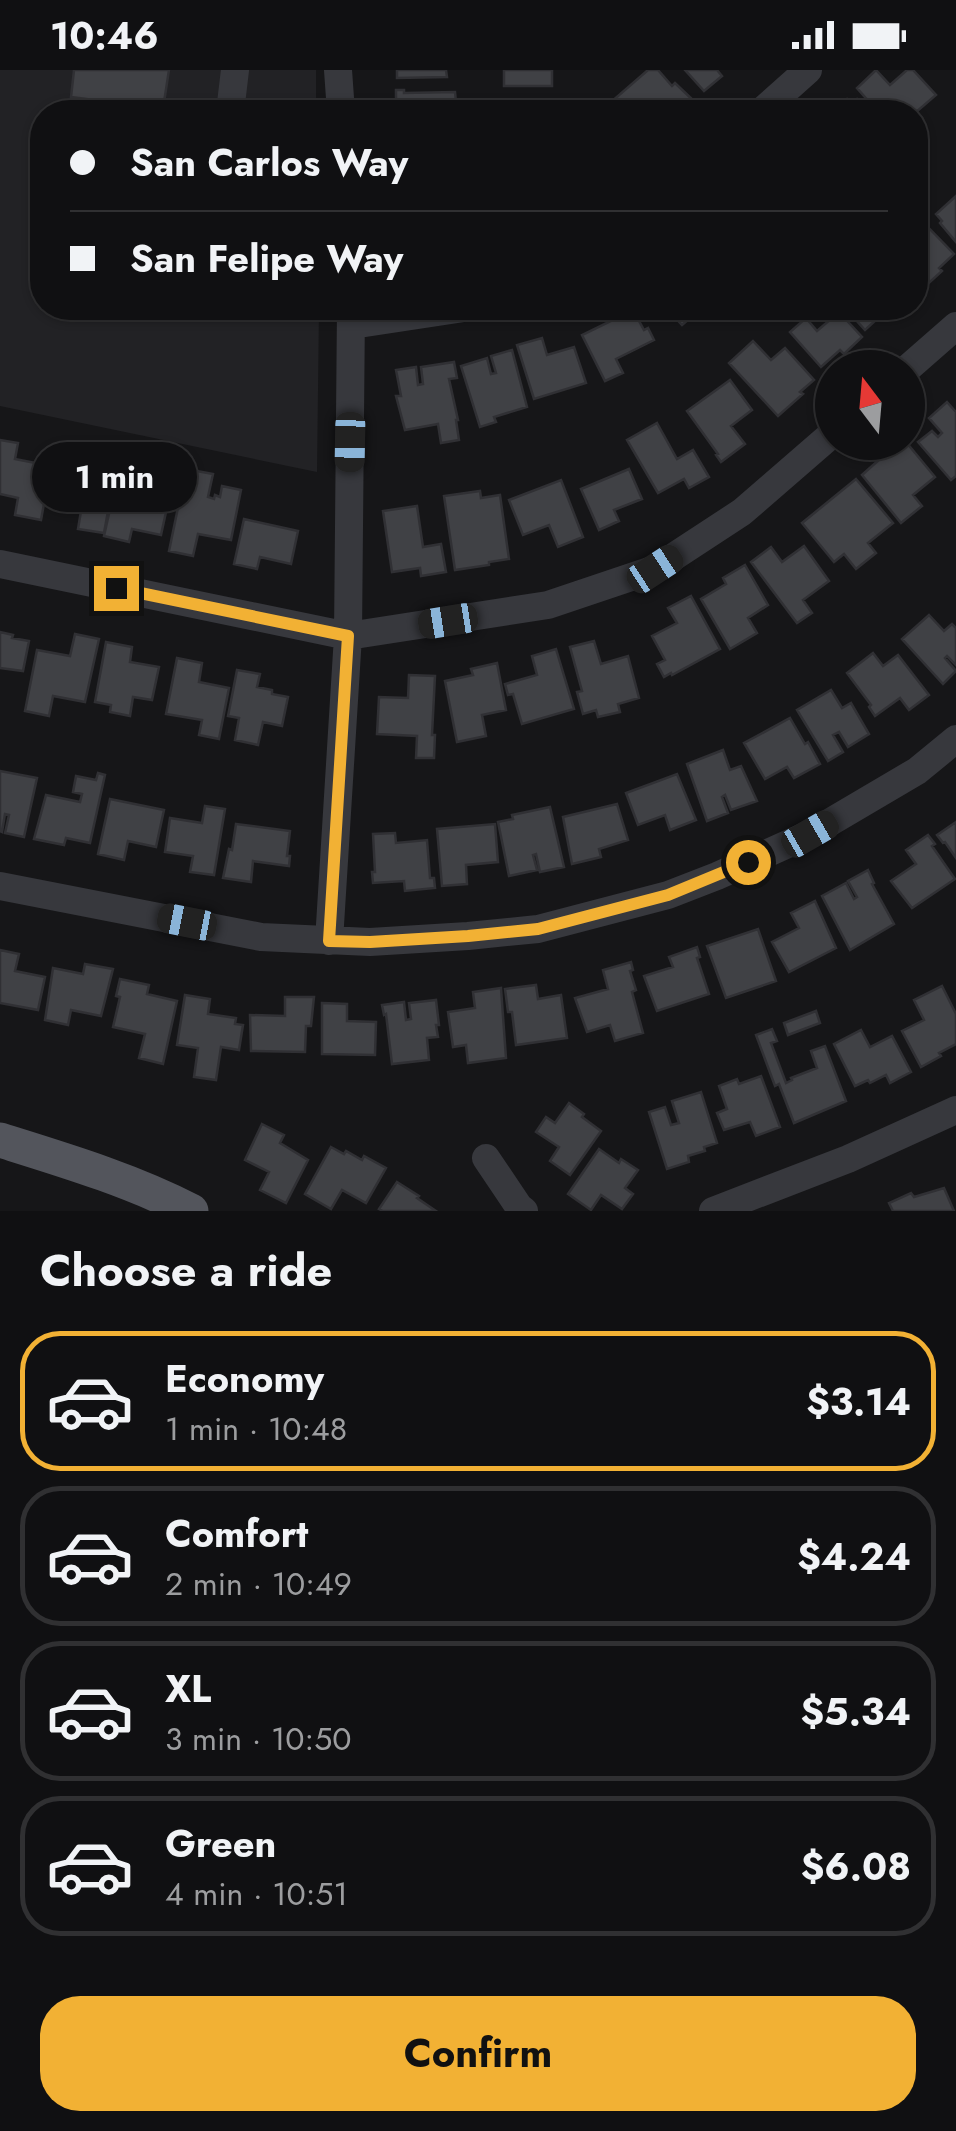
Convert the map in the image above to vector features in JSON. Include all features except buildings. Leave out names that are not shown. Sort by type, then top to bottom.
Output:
[{"type":"main road","points":[[0,1140],[62,1159],[191,1211]]},
{"type":"street","points":[[232,100],[236,70]]},
{"type":"street","points":[[338,70],[340,100]]},
{"type":"street","points":[[774,100],[808,70]]},
{"type":"street","points":[[329,941],[348,636],[352,320]]},
{"type":"street","points":[[925,353],[956,326]]},
{"type":"street","points":[[0,564],[348,636],[548,605],[655,569],[742,512],[815,449]]},
{"type":"street","points":[[0,886],[261,937],[370,942],[538,929],[668,895],[810,834],[917,771],[956,739]]},
{"type":"street","points":[[713,1211],[848,1159],[956,1110]]},
{"type":"street","points":[[486,1158],[524,1211]]},
{"type":"shaded area","points":[[0,70],[316,70],[316,100],[30,100],[30,320],[319,320],[317,472],[0,406]]},
{"type":"route","points":[[116,588],[348,636],[329,941],[370,942],[538,929],[668,895],[748,862]]}]
